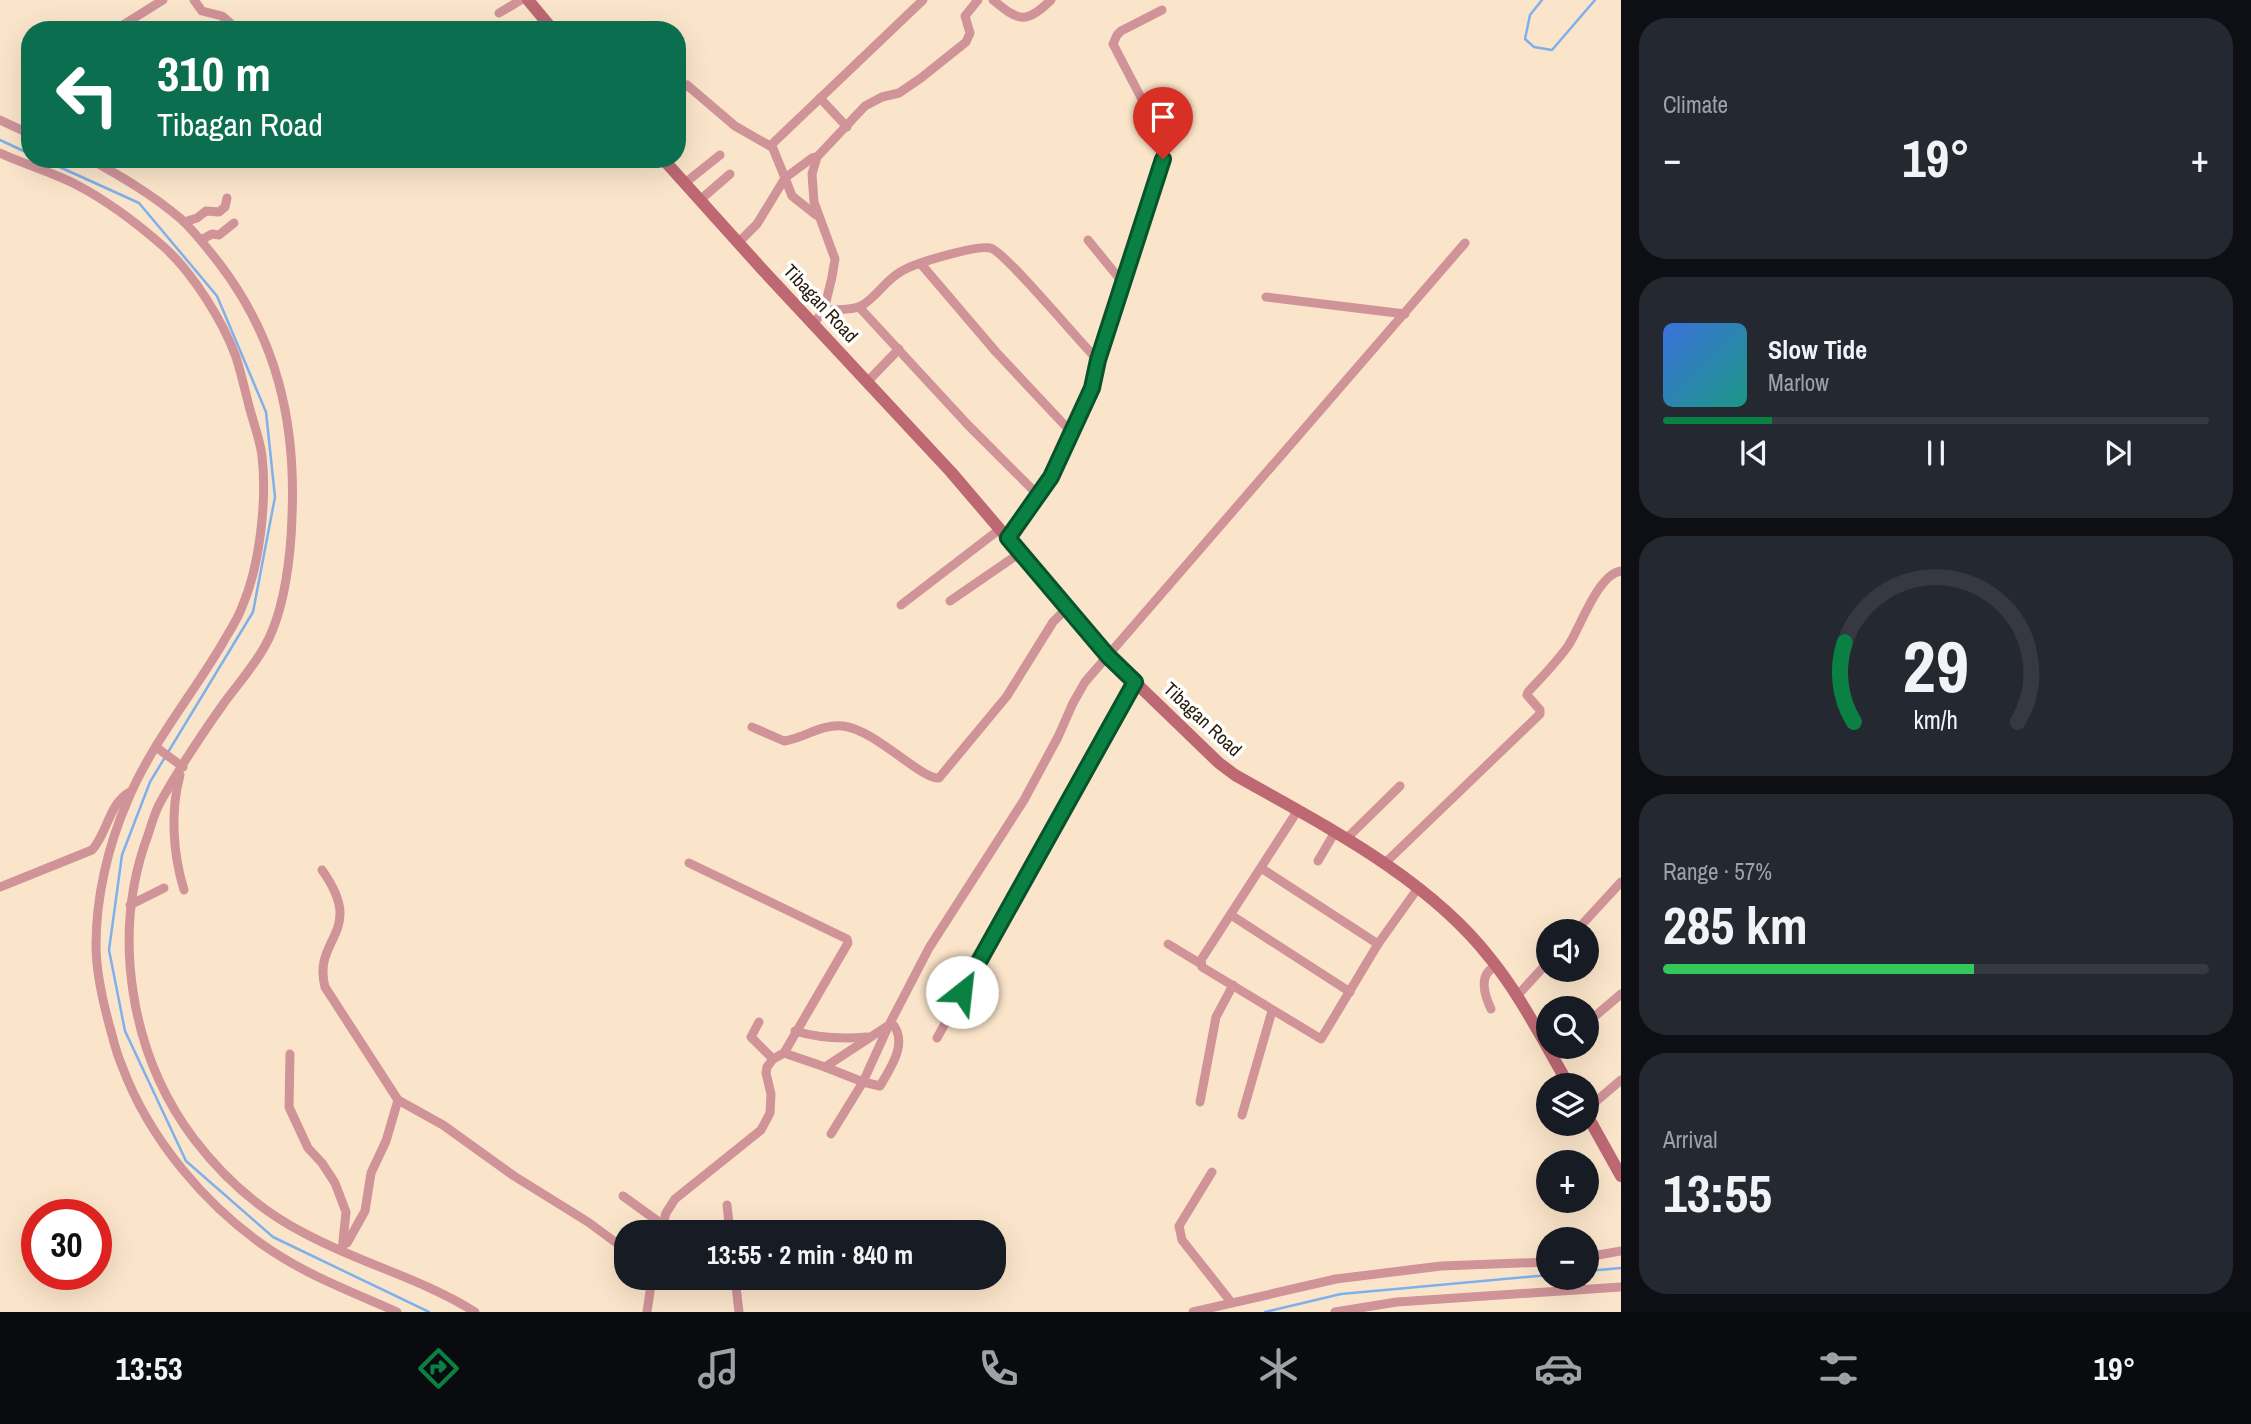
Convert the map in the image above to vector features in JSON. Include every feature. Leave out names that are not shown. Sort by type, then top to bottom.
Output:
[{"type":"main road","points":[[528,0],[546,21]]},
{"type":"main road","name":"Tibagan Road","points":[[671,168],[951,472],[1108,656],[1219,763],[1235,775],[1340,836],[1446,909],[1496,966],[1536,1030]]},
{"type":"main road","points":[[1599,1136],[1621,1176]]},
{"type":"street","points":[[129,21],[163,0]]},
{"type":"street","points":[[194,0],[202,11],[222,16],[228,21]]},
{"type":"street","points":[[499,13],[521,0]]},
{"type":"street","points":[[772,146],[923,0]]},
{"type":"street","points":[[814,323],[824,310],[835,259],[814,202],[812,174],[817,157],[865,106],[882,97],[899,93],[966,43],[970,33],[965,16],[978,0]]},
{"type":"street","points":[[993,0],[1010,14],[1021,17],[1035,15],[1051,0]]},
{"type":"street","points":[[901,605],[1004,533],[1039,496],[1072,433],[1093,385],[1098,360],[1167,146],[1166,139],[1113,44],[1121,31],[1162,10]]},
{"type":"street","points":[[686,86],[735,125],[772,146]]},
{"type":"street","points":[[820,98],[847,127]]},
{"type":"street","points":[[0,120],[21,130]]},
{"type":"street","points":[[14,126],[21,125]]},
{"type":"street","points":[[772,146],[792,195],[819,219]]},
{"type":"street","points":[[0,153],[21,162]]},
{"type":"street","points":[[685,183],[720,155]]},
{"type":"street","points":[[738,243],[757,224],[781,182],[817,157]]},
{"type":"street","points":[[37,168],[76,184],[133,222],[167,249],[202,290],[235,354],[261,452],[260,535],[252,578],[242,608],[158,749],[142,768],[131,791],[108,859],[96,941],[97,968],[103,1002],[120,1063],[159,1138],[192,1180],[245,1231],[270,1250],[311,1274],[397,1312]]},
{"type":"street","points":[[105,168],[158,200],[184,222],[233,281],[266,342],[277,371],[290,436],[294,474],[289,555],[276,619],[267,643],[179,766],[159,804],[139,858],[130,905],[129,951],[135,1005],[152,1060],[161,1083],[195,1139],[219,1167],[253,1199],[303,1233],[425,1284],[475,1312]]},
{"type":"street","points":[[700,200],[730,174]]},
{"type":"street","points":[[184,222],[197,218],[206,211],[219,212],[225,206],[227,198]]},
{"type":"street","points":[[201,240],[212,234],[219,235],[234,223]]},
{"type":"street","points":[[1088,240],[1123,283]]},
{"type":"street","points":[[831,1134],[863,1082],[929,948],[1024,800],[1078,694],[1465,243]]},
{"type":"street","points":[[824,310],[859,307],[898,273],[921,264],[964,251],[992,248],[1098,360]]},
{"type":"street","points":[[921,264],[996,352],[1072,433]]},
{"type":"street","points":[[1266,298],[1405,314]]},
{"type":"street","points":[[859,307],[968,425],[1039,496]]},
{"type":"street","points":[[867,381],[899,349]]},
{"type":"street","points":[[950,601],[1020,553]]},
{"type":"street","points":[[1384,864],[1540,714],[1540,710],[1527,695],[1528,692],[1569,644],[1599,590],[1612,574],[1621,571]]},
{"type":"street","points":[[752,727],[781,741],[791,740],[818,728],[851,728],[888,747],[928,777],[939,778],[1007,696],[1053,622],[1067,608]]},
{"type":"street","points":[[937,1038],[1135,682]]},
{"type":"street","points":[[158,749],[179,766]]},
{"type":"street","points":[[179,766],[175,854],[184,890]]},
{"type":"street","points":[[1318,862],[1340,836],[1400,786]]},
{"type":"street","points":[[0,887],[92,850],[101,839],[118,802],[131,791]]},
{"type":"street","points":[[1201,964],[1201,960],[1298,810]]},
{"type":"street","points":[[664,1220],[675,1199],[761,1130],[769,1113],[771,1094],[767,1067],[773,1059],[784,1053],[848,943],[847,938],[689,863]]},
{"type":"street","points":[[1261,868],[1378,944]]},
{"type":"street","points":[[322,870],[334,886],[341,910],[341,922],[323,967],[325,987],[398,1100],[443,1125],[514,1176],[589,1222],[614,1241]]},
{"type":"street","points":[[1587,919],[1620,883]]},
{"type":"street","points":[[130,905],[164,888]]},
{"type":"street","points":[[1168,944],[1321,1039],[1378,944],[1418,888]]},
{"type":"street","points":[[1231,915],[1350,992]]},
{"type":"street","points":[[1491,1009],[1484,990],[1485,975],[1489,969],[1496,966]]},
{"type":"street","points":[[1516,997],[1536,975]]},
{"type":"street","points":[[1200,1102],[1216,1017],[1233,985]]},
{"type":"street","points":[[1599,1013],[1621,994]]},
{"type":"street","points":[[1242,1115],[1272,1011]]},
{"type":"street","points":[[759,1022],[751,1037],[773,1059]]},
{"type":"street","points":[[824,1067],[890,1023]]},
{"type":"street","points":[[784,1053],[877,1087],[882,1084],[900,1040],[899,1031],[890,1023]]},
{"type":"street","points":[[795,1031],[846,1038],[872,1036]]},
{"type":"street","points":[[290,1054],[289,1107],[308,1148],[335,1183],[346,1212],[342,1251]]},
{"type":"street","points":[[1599,1099],[1621,1080]]},
{"type":"street","points":[[342,1251],[365,1211],[371,1173],[386,1142],[398,1100]]},
{"type":"street","points":[[1212,1172],[1179,1226],[1179,1232],[1182,1240],[1231,1302]]},
{"type":"street","points":[[623,1196],[652,1220]]},
{"type":"street","points":[[727,1205],[729,1220]]},
{"type":"street","points":[[1599,1255],[1621,1251]]},
{"type":"street","points":[[1197,1311],[1336,1279],[1441,1266],[1536,1262]]},
{"type":"street","points":[[1335,1312],[1397,1302],[1621,1287]]},
{"type":"street","points":[[647,1312],[650,1290]]},
{"type":"street","points":[[736,1290],[739,1312]]},
{"type":"waterway","points":[[1542,0],[1530,15],[1525,39],[1534,47],[1552,50],[1595,0]]},
{"type":"waterway","points":[[0,140],[21,150]]},
{"type":"waterway","points":[[62,168],[139,203],[217,296],[266,412],[275,497],[253,612],[150,782],[122,855],[109,950],[125,1031],[186,1161],[273,1237],[429,1312]]},
{"type":"waterway","points":[[1599,1270],[1621,1268]]},
{"type":"waterway","points":[[1265,1312],[1341,1294],[1536,1276]]},
{"type":"route","points":[[962,992],[1135,682],[1108,656],[1008,538],[1051,477],[1092,388],[1098,360],[1163,159]]}]
